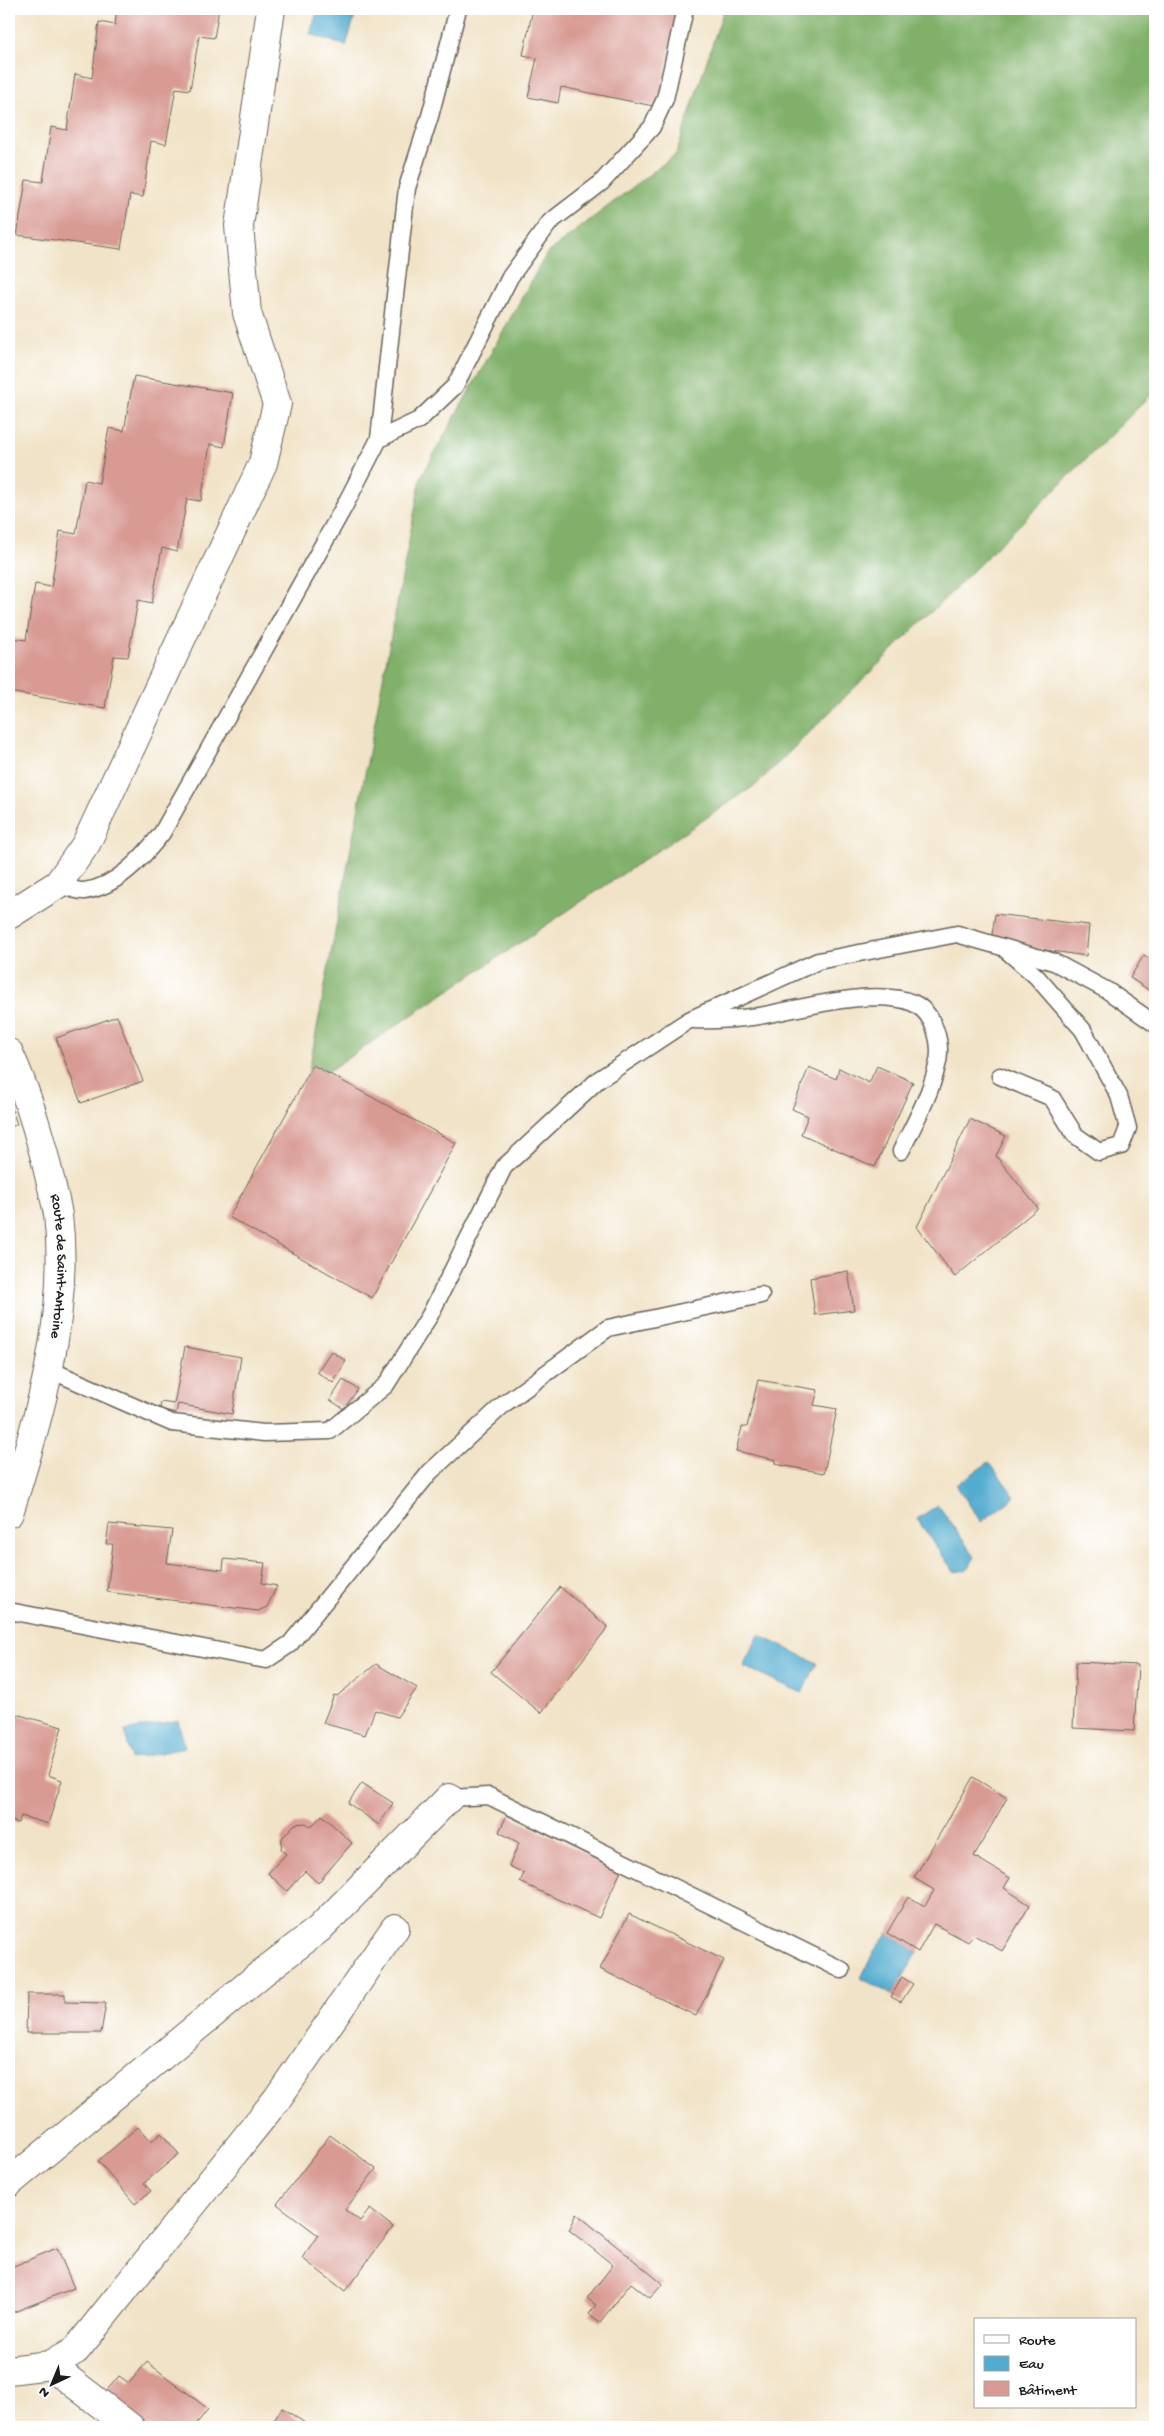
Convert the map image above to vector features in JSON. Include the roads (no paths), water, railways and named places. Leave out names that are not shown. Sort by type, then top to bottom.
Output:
[{"type":"street","points":[[9,915],[58,884],[86,844],[264,463],[277,404],[247,313],[239,226],[271,9]]},
{"type":"street","name":"Route de Saint-Antoine","points":[[9,1052],[38,1125],[58,1215],[60,1270],[56,1318],[48,1369],[9,1513]]},
{"type":"street","points":[[9,2183],[262,1973],[319,1929],[449,1798]]},
{"type":"street","points":[[9,2370],[50,2365],[76,2350],[271,2107],[396,1928]]},
{"type":"street","points":[[50,2365],[130,2427]]},
{"type":"lane","points":[[58,884],[83,891],[112,882],[145,854],[162,833],[345,505],[379,439],[407,188],[430,116],[458,9]]},
{"type":"lane","points":[[379,439],[419,420],[456,386],[510,277],[550,222],[601,183],[652,127],[665,99],[685,9]]},
{"type":"lane","points":[[48,1369],[172,1423],[264,1433],[330,1431],[386,1385],[430,1315],[504,1167],[598,1080],[689,1020],[818,961],[957,934],[1054,962],[1108,991],[1155,1024]]},
{"type":"lane","points":[[1000,1076],[1052,1098],[1075,1134],[1099,1152],[1121,1146],[1128,1128],[1119,1096],[1083,1030],[1036,976],[1003,947]]},
{"type":"lane","points":[[689,1020],[720,1021],[850,1000],[883,998],[914,1003],[926,1013],[938,1033],[938,1065],[925,1100],[901,1151]]},
{"type":"lane","points":[[9,1611],[266,1660],[290,1644],[430,1472],[504,1404],[608,1328],[761,1295]]},
{"type":"lane","points":[[449,1798],[489,1796],[842,1970]]},
{"type":"water","points":[[318,9],[357,9],[346,46],[310,34]]},
{"type":"water","points":[[989,1462],[1015,1497],[981,1522],[956,1485]]},
{"type":"water","points":[[938,1505],[975,1557],[967,1570],[954,1572],[917,1519]]},
{"type":"water","points":[[759,1635],[817,1663],[802,1693],[743,1666]]},
{"type":"water","points":[[178,1720],[185,1748],[131,1759],[125,1731]]},
{"type":"water","points":[[887,1933],[918,1952],[892,1995],[861,1978],[874,1951]]}]
